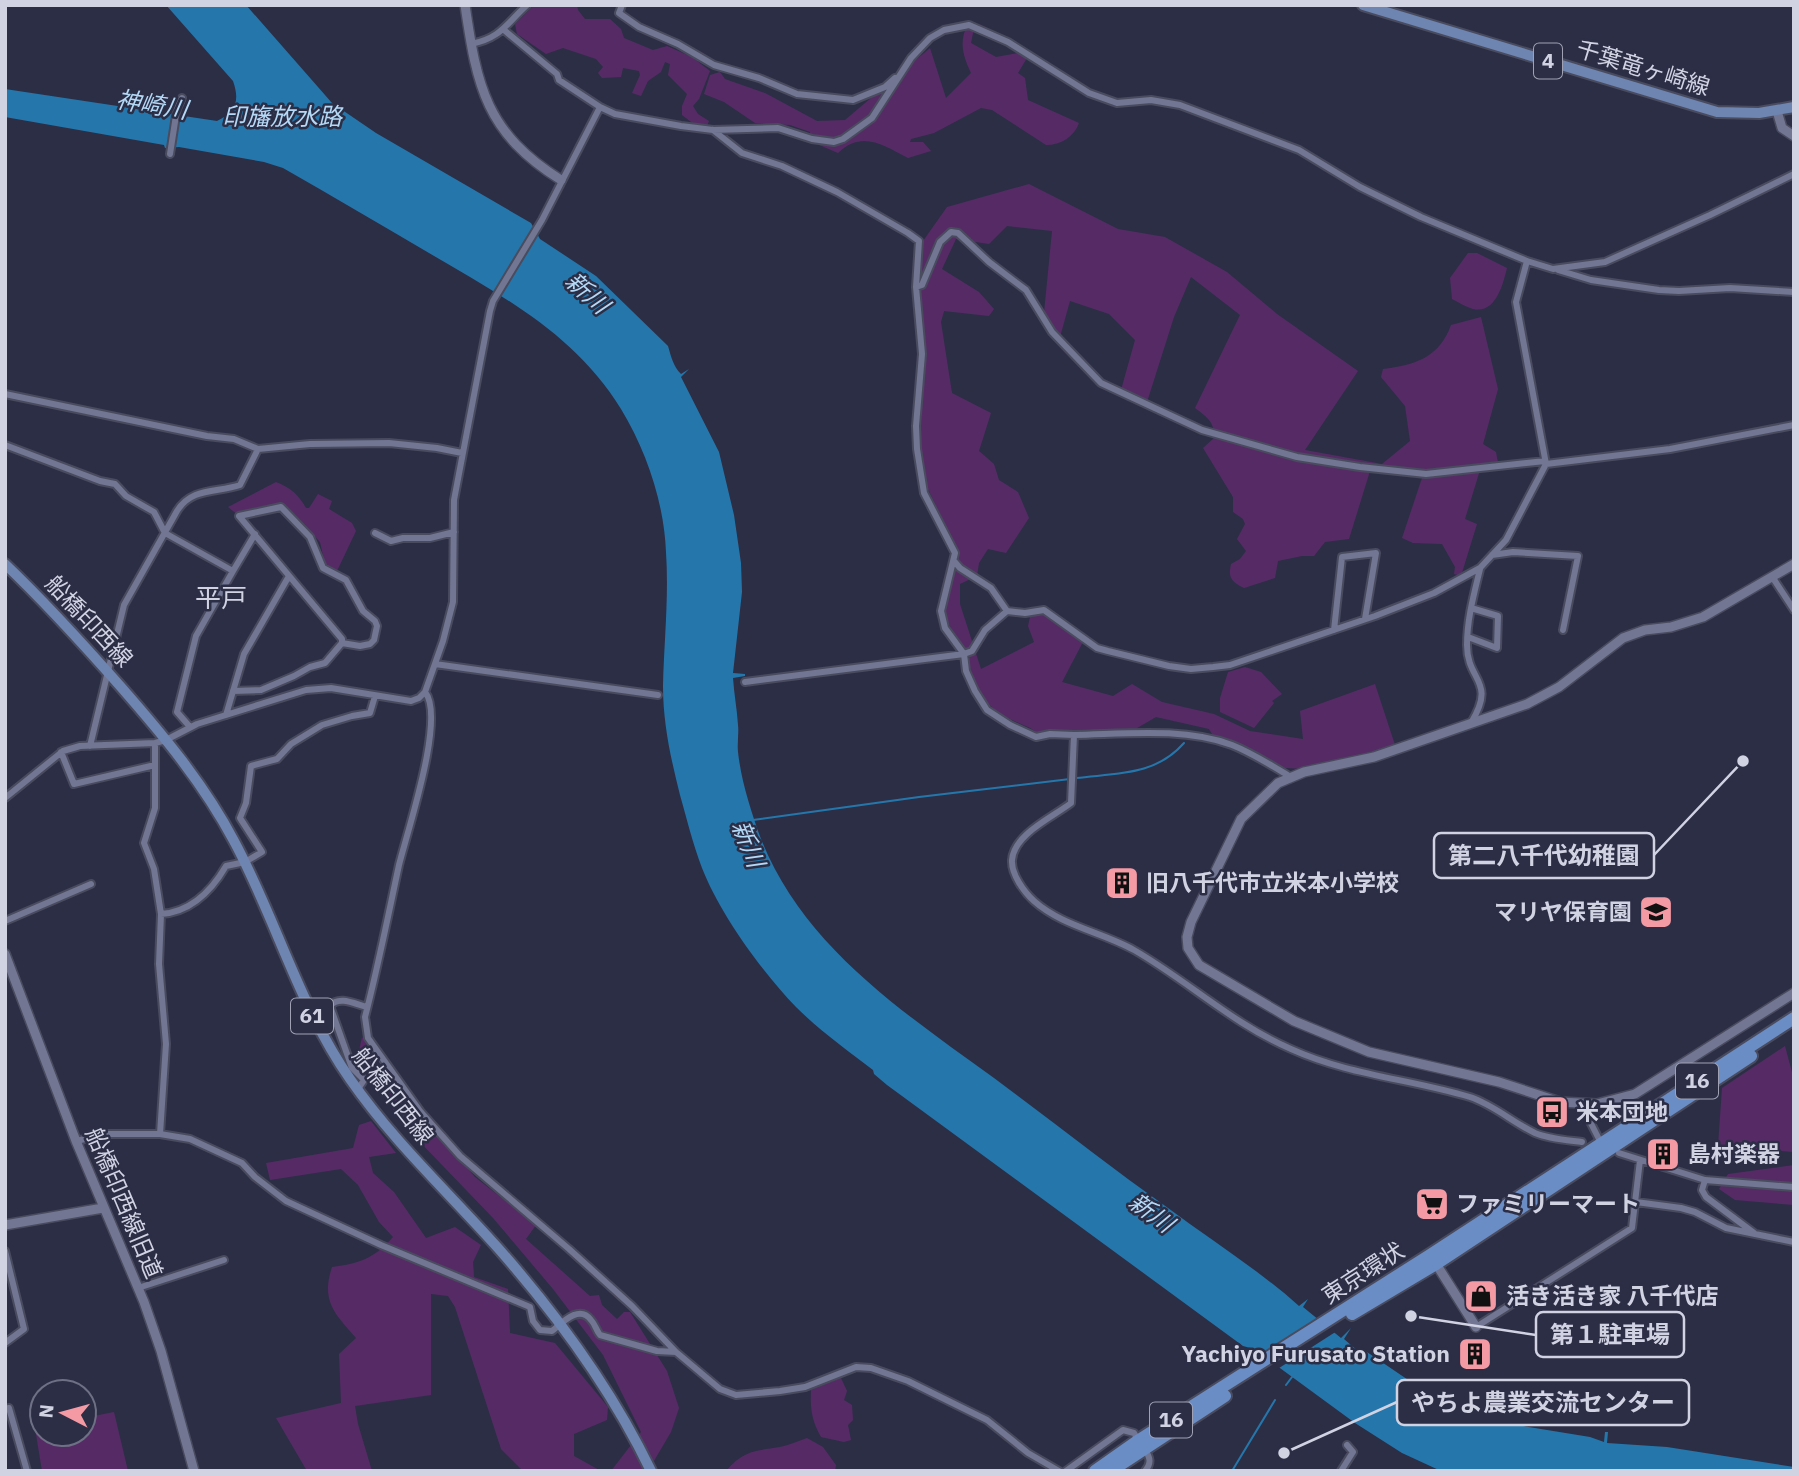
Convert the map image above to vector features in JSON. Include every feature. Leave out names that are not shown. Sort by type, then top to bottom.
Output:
[{"type":"highway","name":"東京環状","points":[[1609,1149],[1794,1018]]},
{"type":"highway","name":"東京環状","points":[[1095,1471],[1142,1445],[1351,1310],[1609,1149],[1794,1028]]},
{"type":"highway","name":"東京環状","points":[[1111,1471],[1142,1445]]},
{"type":"main road","name":"千葉竜ヶ崎線","points":[[1363,5],[1717,112],[1746,114],[1794,107]]},
{"type":"main road","name":"船橋印西線","points":[[5,564],[108,673],[212,802],[245,862],[309,1010],[341,1066],[404,1147],[500,1250],[560,1325],[613,1400],[651,1471]]},
{"type":"street","points":[[465,5],[480,86],[497,121],[524,152],[561,180]]},
{"type":"street","points":[[471,44],[487,41],[503,30],[527,5]]},
{"type":"street","points":[[622,5],[619,13],[639,27],[678,44],[714,65],[759,78],[797,94],[853,100],[885,87],[901,73]]},
{"type":"street","points":[[503,30],[557,74],[559,80],[615,114],[713,130],[778,128],[812,139],[834,142],[843,139],[872,118],[901,73],[930,38],[944,30],[969,25],[1008,42],[1088,93],[1117,103],[1152,100],[1180,104],[1299,150],[1360,187],[1421,217],[1527,261],[1591,280],[1659,290],[1746,288],[1794,292]]},
{"type":"street","points":[[170,154],[177,109],[182,98]]},
{"type":"street","points":[[5,798],[61,752],[80,746],[161,741],[190,727],[306,690],[331,688],[411,701],[425,692],[453,602],[454,500],[493,301],[542,220],[600,107]]},
{"type":"street","points":[[1777,111],[1782,128],[1794,136]]},
{"type":"street","points":[[713,130],[742,153],[782,166],[821,184],[919,242],[916,287],[922,354],[916,426],[917,449],[924,492],[955,553],[941,611],[945,628],[964,654],[965,671],[987,710],[1036,737],[1050,734],[1146,733],[1214,740],[1253,754],[1289,776]]},
{"type":"street","points":[[1553,269],[1605,261],[1710,215],[1794,174]]},
{"type":"street","points":[[916,287],[922,285],[945,235],[958,233],[1031,295],[1052,332],[1101,383],[1202,430],[1297,457],[1360,467],[1426,474],[1546,463],[1670,449],[1794,425]]},
{"type":"street","points":[[745,682],[964,654],[972,651],[985,630],[1007,611],[1025,613],[1044,610],[1097,648],[1139,660],[1191,668],[1230,664],[1434,593],[1480,568],[1506,540],[1546,463],[1516,302],[1527,261]]},
{"type":"street","points":[[5,394],[207,436],[234,439],[258,449],[310,444],[388,443],[463,453]]},
{"type":"street","points":[[5,445],[100,481],[115,484],[126,496],[154,512],[165,533],[233,571]]},
{"type":"street","points":[[90,746],[124,606],[177,510],[188,497],[240,485],[258,449]]},
{"type":"street","points":[[281,507],[310,537],[324,568],[349,584],[363,611],[377,626],[374,640],[370,644],[360,646],[342,643],[342,639],[239,516],[281,507]]},
{"type":"street","points":[[375,533],[391,541],[430,538],[454,531]]},
{"type":"street","points":[[190,727],[177,712],[196,636],[255,534]]},
{"type":"street","points":[[1492,555],[1513,552],[1578,556],[1563,630]]},
{"type":"street","points":[[1334,630],[1342,557],[1376,553],[1365,619]]},
{"type":"street","points":[[954,561],[960,568],[991,588],[1007,611]]},
{"type":"street","points":[[1794,564],[1692,621],[1645,630],[1623,638],[1544,696],[1364,760],[1289,776],[1269,790],[1241,819],[1191,922],[1187,937],[1188,948],[1199,965],[1294,1021],[1369,1052],[1499,1082],[1560,1102],[1581,1104],[1606,1103],[1635,1094],[1794,993]]},
{"type":"street","points":[[1470,724],[1482,702],[1483,694],[1468,652],[1471,608],[1480,568]]},
{"type":"street","points":[[226,715],[244,654],[289,576]]},
{"type":"street","points":[[1773,578],[1793,608]]},
{"type":"street","points":[[1468,637],[1497,648],[1498,616],[1471,608]]},
{"type":"street","points":[[233,691],[261,690],[310,667],[325,663],[342,643]]},
{"type":"street","points":[[435,664],[658,695]]},
{"type":"street","points":[[425,692],[431,703],[425,764],[365,1017],[368,1038],[420,1111],[460,1156],[604,1280],[676,1352],[720,1389],[736,1395],[805,1387],[856,1367],[879,1370],[987,1420],[1028,1453],[1059,1471]]},
{"type":"street","points":[[161,914],[170,914],[203,897],[226,866],[245,862],[262,852],[240,818],[246,803],[251,766],[277,759],[291,744],[322,725],[370,713],[375,696]]},
{"type":"street","points":[[1074,735],[1071,803],[1038,823],[1016,848],[1012,860],[1019,881],[1033,900],[1062,919],[1131,948],[1247,1027],[1288,1048],[1344,1068],[1470,1097],[1506,1114],[1535,1133],[1582,1142]]},
{"type":"street","points":[[160,1134],[166,1044],[159,964],[161,914],[154,869],[144,843],[155,808],[155,765],[161,741]]},
{"type":"street","points":[[61,752],[74,784],[155,765]]},
{"type":"street","points":[[5,921],[90,884]]},
{"type":"street","name":"船橋印西線旧道","points":[[5,954],[7,966],[76,1141],[138,1288],[161,1351],[194,1471]]},
{"type":"street","points":[[358,1089],[364,1080],[352,1068],[330,1006],[338,1000],[367,1007]]},
{"type":"street","points":[[1581,1104],[1609,1149],[1704,1180],[1794,1187]]},
{"type":"street","points":[[76,1141],[107,1134],[160,1134],[190,1139],[242,1163],[286,1201],[381,1245],[530,1307],[533,1321],[540,1330],[552,1331],[577,1313],[591,1320],[600,1335],[657,1351],[676,1352]]},
{"type":"street","points":[[1433,1259],[1476,1327],[1632,1228],[1640,1160]]},
{"type":"street","points":[[1704,1180],[1702,1190],[1706,1197],[1759,1236]]},
{"type":"street","points":[[1636,1202],[1695,1212],[1726,1228],[1794,1242]]},
{"type":"street","points":[[5,1225],[103,1208]]},
{"type":"street","points":[[5,1251],[23,1329],[5,1343]]},
{"type":"street","points":[[138,1288],[224,1260]]},
{"type":"street","points":[[5,1409],[9,1408],[27,1471]]},
{"type":"street","points":[[1066,1471],[1123,1430],[1134,1433],[1150,1459],[1145,1471]]},
{"type":"street","points":[[1341,1471],[1353,1451],[1347,1445]]},
{"type":"shaded area","points":[[534,5],[577,5],[585,19],[610,19],[621,29],[624,38],[653,50],[667,46],[692,57],[710,71],[699,99],[693,106],[698,114],[709,121],[707,126],[695,125],[682,115],[687,94],[668,75],[670,64],[665,62],[661,72],[648,81],[641,96],[632,93],[640,75],[639,71],[623,68],[621,77],[602,78],[598,73],[603,67],[596,59],[563,48],[546,54],[517,34],[515,24]]},
{"type":"shaded area","points":[[966,28],[974,28],[971,43],[996,57],[1018,53],[1027,58],[1018,73],[1025,78],[1028,100],[1079,123],[1070,136],[1062,142],[1046,145],[992,110],[981,108],[934,133],[911,139],[910,142],[923,142],[931,151],[908,158],[881,145],[864,141],[847,146],[838,153],[810,141],[810,132],[790,125],[755,123],[724,102],[704,94],[710,75],[720,72],[725,79],[765,93],[817,121],[845,120],[930,48],[946,98],[971,73],[963,51]]},
{"type":"shaded area","points":[[1029,184],[1118,229],[1165,237],[1227,272],[1277,314],[1358,371],[1305,450],[1382,464],[1410,441],[1405,406],[1381,377],[1383,369],[1424,358],[1440,345],[1451,325],[1481,317],[1498,389],[1483,444],[1496,452],[1498,463],[1493,469],[1480,470],[1465,519],[1477,524],[1461,576],[1454,574],[1455,567],[1442,544],[1413,543],[1402,538],[1423,475],[1370,471],[1349,539],[1325,542],[1314,556],[1278,561],[1275,578],[1244,588],[1233,581],[1230,573],[1231,564],[1240,559],[1246,551],[1237,539],[1245,524],[1243,519],[1233,512],[1233,497],[1203,448],[1214,438],[1212,424],[1195,408],[1240,315],[1191,277],[1174,317],[1147,402],[1121,390],[1135,340],[1109,314],[1070,301],[1060,337],[1044,313],[1052,231],[1007,226],[989,244],[956,239],[942,269],[979,292],[994,309],[989,316],[944,311],[941,322],[952,393],[991,413],[979,451],[994,464],[999,480],[1018,492],[1029,518],[1006,553],[988,549],[979,563],[977,576],[960,584],[960,604],[981,669],[1034,642],[1028,626],[1030,617],[1045,613],[1084,640],[1062,682],[1113,696],[1132,684],[1162,702],[1214,714],[1250,731],[1303,739],[1300,711],[1375,684],[1396,748],[1305,769],[1286,768],[1254,750],[1213,736],[1209,729],[1156,717],[1132,731],[1038,733],[1011,720],[983,698],[972,676],[967,652],[946,618],[944,605],[958,552],[927,487],[920,440],[925,356],[920,301],[923,241],[947,207]]},
{"type":"shaded area","points":[[1468,253],[1477,253],[1507,268],[1497,296],[1487,307],[1481,309],[1470,308],[1452,299],[1450,278]]},
{"type":"shaded area","points":[[276,482],[294,492],[306,508],[309,508],[318,494],[332,501],[329,509],[352,523],[356,531],[337,571],[325,564],[320,542],[285,506],[279,505],[238,515],[228,507]]},
{"type":"shaded area","points":[[1245,667],[1261,672],[1282,694],[1272,701],[1274,703],[1254,728],[1220,712],[1220,698],[1228,672]]},
{"type":"shaded area","points":[[362,1037],[398,1100],[438,1136],[475,1177],[536,1225],[526,1239],[590,1296],[599,1295],[602,1305],[617,1319],[624,1312],[630,1312],[667,1371],[679,1408],[671,1432],[648,1471],[611,1471],[641,1432],[603,1355],[553,1289],[493,1218],[417,1139],[392,1108],[359,1051]]},
{"type":"shaded area","points":[[1785,1046],[1794,1080],[1794,1152],[1718,1146],[1722,1088]]},
{"type":"shaded area","points":[[371,1121],[396,1153],[369,1157],[373,1173],[394,1192],[426,1238],[455,1227],[481,1245],[473,1262],[474,1277],[508,1289],[510,1333],[555,1343],[608,1407],[607,1420],[574,1434],[574,1456],[601,1471],[523,1471],[501,1449],[455,1307],[448,1296],[431,1294],[431,1395],[355,1406],[372,1471],[307,1471],[276,1418],[341,1403],[339,1354],[356,1338],[336,1314],[329,1298],[332,1267],[366,1259],[393,1237],[379,1222],[358,1185],[341,1169],[270,1180],[266,1163],[353,1148],[359,1125]]},
{"type":"shaded area","points":[[1794,1165],[1794,1205],[1735,1200],[1719,1189],[1728,1174]]},
{"type":"shaded area","points":[[841,1378],[847,1391],[844,1400],[852,1405],[853,1420],[848,1425],[851,1440],[844,1442],[821,1437],[811,1403],[811,1390]]},
{"type":"shaded area","points":[[114,1412],[128,1471],[42,1471],[38,1448],[98,1448],[98,1415]]},
{"type":"shaded area","points":[[807,1438],[823,1447],[836,1465],[835,1471],[726,1471],[750,1453]]},
{"type":"water","name":"印旛放水路","points":[[166,5],[246,5],[332,103],[376,133],[531,223],[540,239],[596,276],[668,346],[674,364],[681,374],[689,369],[681,377],[719,452],[734,515],[741,563],[742,592],[733,673],[745,676],[733,678],[738,752],[747,796],[761,839],[780,878],[803,913],[830,945],[860,974],[925,1028],[1252,1268],[1299,1306],[1308,1299],[1303,1307],[1341,1338],[1351,1328],[1344,1339],[1359,1352],[1364,1350],[1423,1390],[1480,1414],[1523,1426],[1590,1437],[1604,1442],[1605,1432],[1608,1432],[1607,1443],[1667,1447],[1794,1467],[1794,1471],[1441,1471],[1402,1453],[1355,1423],[1254,1349],[1243,1346],[887,1085],[873,1070],[805,1015],[783,993],[743,942],[710,886],[699,859],[677,782],[664,714],[667,569],[665,534],[658,497],[646,460],[630,425],[603,383],[582,359],[510,301],[283,168],[264,162],[179,147],[165,148],[164,145],[5,117],[5,89],[217,121],[223,118],[235,105],[233,81]]},
{"type":"pier","points":[[1320,1318],[1337,1331],[1276,1370],[1259,1358]]},
{"type":"waterway","points":[[1076,778],[1148,767],[1161,762],[1184,743]]},
{"type":"waterway","name":"新川","points":[[753,820],[1070,779]]},
{"type":"waterway","points":[[1286,1385],[1292,1377]]},
{"type":"waterway","points":[[1232,1471],[1275,1400]]},
{"type":"place","name":"第二八千代幼稚園","points":[[1743,761]]},
{"type":"place","name":"旧八千代市立米本小学校","points":[[1122,883]]},
{"type":"place","name":"マリヤ保育園","points":[[1656,912]]},
{"type":"place","name":"米本団地","points":[[1552,1112]]},
{"type":"place","name":"島村楽器","points":[[1663,1154]]},
{"type":"place","name":"ファミリーマート","points":[[1432,1204]]},
{"type":"place","name":"活き活き家 八千代店","points":[[1481,1296]]},
{"type":"place","name":"第１駐車場","points":[[1411,1316]]},
{"type":"place","name":"Yachiyo Furusato Station","points":[[1475,1354]]},
{"type":"place","name":"やちよ農業交流センター","points":[[1284,1453]]},
{"type":"district","name":"平戸","points":[[221,598]]},
{"type":"water label","name":"神崎川","points":[[152,105]]}]
